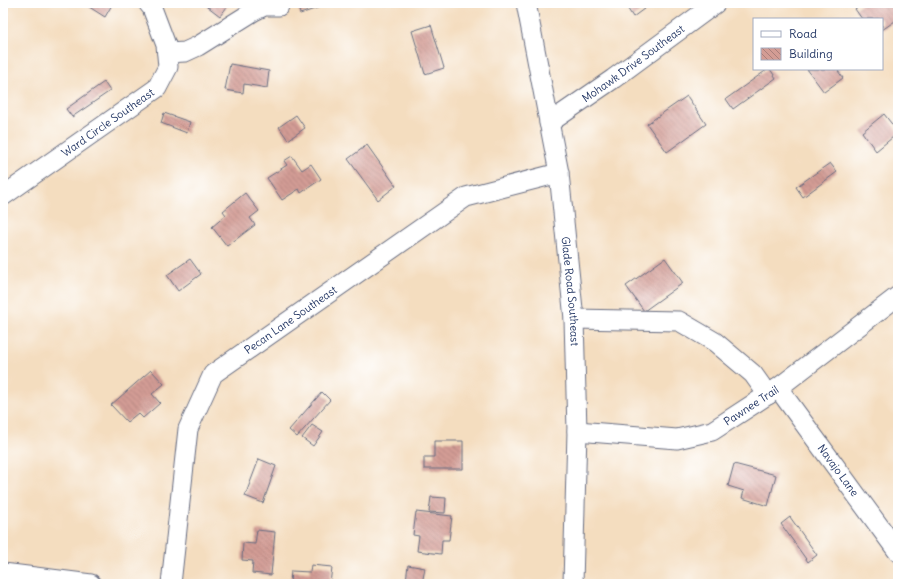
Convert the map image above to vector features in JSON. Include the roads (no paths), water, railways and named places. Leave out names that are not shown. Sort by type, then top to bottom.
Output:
[{"type":"street","name":"Ward Circle Southeast","points":[[3,196],[157,88],[168,67],[167,53],[166,45],[152,8],[148,3]]},
{"type":"street","name":"Glade Road Southeast","points":[[526,3],[559,173],[574,319],[577,431],[573,584]]},
{"type":"street","name":"Mohawk Drive Southeast","points":[[549,123],[716,3]]},
{"type":"street","points":[[167,53],[185,52],[198,46],[264,6],[279,6]]},
{"type":"street","name":"Pecan Lane Southeast","points":[[171,584],[188,429],[213,374],[466,197],[559,173]]},
{"type":"street","name":"Pawnee Trail","points":[[577,431],[677,439],[712,431],[773,391],[898,296]]},
{"type":"street","name":"Navajo Lane","points":[[574,319],[679,321],[715,342],[773,391],[898,552]]},
{"type":"street","points":[[3,573],[91,584]]}]
